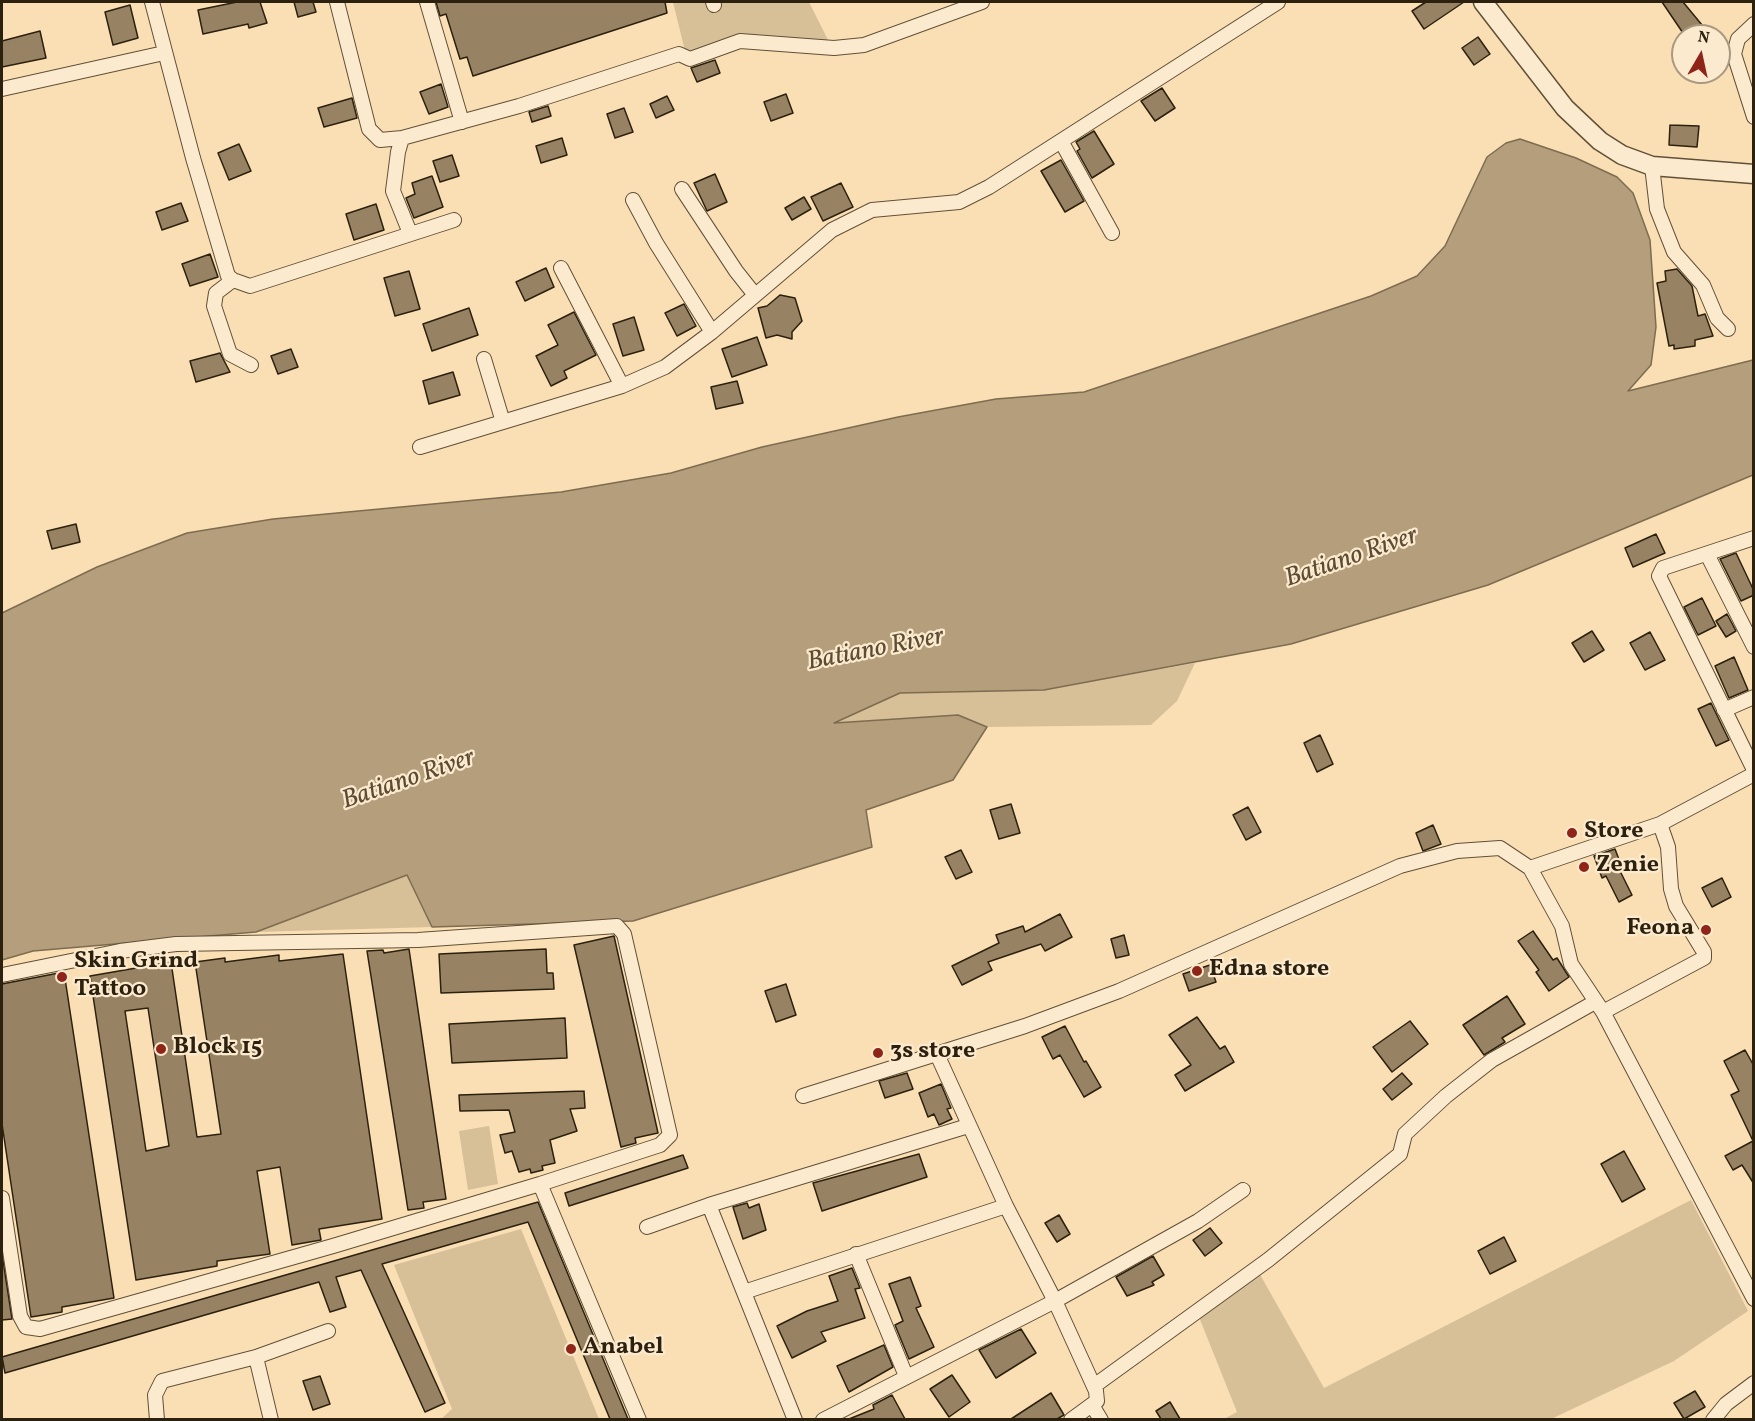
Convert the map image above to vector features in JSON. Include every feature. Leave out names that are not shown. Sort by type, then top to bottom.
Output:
[{"type":"street","points":[[167,2],[152,3],[228,276],[233,280],[250,286],[454,220]]},
{"type":"street","points":[[337,2],[369,129],[380,140],[402,138],[519,106],[679,54],[690,59],[740,41],[834,48],[864,45],[981,2]]},
{"type":"street","points":[[427,2],[462,122]]},
{"type":"street","points":[[420,447],[622,386],[665,367],[712,332],[832,230],[872,210],[959,202],[989,187],[1278,2]]},
{"type":"street","points":[[1483,2],[1565,108],[1600,141],[1622,155],[1652,165],[1754,174]]},
{"type":"street","points":[[1754,24],[1738,39],[1734,54],[1754,117]]},
{"type":"street","points":[[2,89],[164,52]]},
{"type":"street","points":[[402,138],[393,191],[410,233]]},
{"type":"street","points":[[1061,141],[1112,233]]},
{"type":"street","points":[[1652,165],[1657,209],[1667,237],[1678,258],[1703,285],[1717,318],[1728,329]]},
{"type":"street","points":[[682,189],[736,271],[755,295]]},
{"type":"street","points":[[633,200],[656,243],[712,332]]},
{"type":"street","points":[[561,268],[622,386]]},
{"type":"street","points":[[233,280],[216,293],[214,306],[230,354],[251,365]]},
{"type":"street","points":[[484,359],[503,422]]},
{"type":"street","points":[[1530,868],[1660,824],[1754,772],[1659,576],[1663,568],[1754,538]]},
{"type":"street","points":[[1707,554],[1754,647]]},
{"type":"street","points":[[1724,710],[1754,697]]},
{"type":"street","points":[[1094,1386],[1268,1260],[1400,1154],[1405,1134],[1446,1096],[1492,1060],[1704,958],[1704,952],[1676,906],[1671,889],[1671,861],[1660,824]]},
{"type":"street","points":[[803,1096],[936,1052],[1025,1026],[1119,991],[1400,866],[1456,851],[1500,848],[1530,868],[1562,926],[1571,964],[1599,1007],[1754,1299]]},
{"type":"street","points":[[2,975],[120,951],[176,944],[418,940],[617,926],[624,934],[670,1136],[660,1144],[540,1184],[333,1246],[40,1329],[26,1327],[20,1316],[2,1198]]},
{"type":"street","points":[[936,1052],[968,1126],[1055,1301],[1094,1386],[1097,1401],[1071,1419]]},
{"type":"street","points":[[647,1227],[709,1205],[968,1126]]},
{"type":"street","points":[[540,1184],[639,1419]]},
{"type":"street","points":[[823,1419],[1055,1301],[1198,1221],[1243,1190]]},
{"type":"street","points":[[709,1205],[795,1419]]},
{"type":"street","points":[[744,1292],[1006,1206]]},
{"type":"street","points":[[856,1254],[906,1376]]},
{"type":"street","points":[[157,1419],[155,1395],[162,1381],[256,1357],[328,1331]]},
{"type":"street","points":[[256,1357],[272,1419]]},
{"type":"street","points":[[1713,1419],[1726,1404],[1754,1383]]},
{"type":"street","points":[[1092,1405],[1101,1419]]},
{"type":"shaded area","points":[[673,2],[809,2],[831,46],[742,36],[686,55]]},
{"type":"shaded area","points":[[1195,663],[1177,701],[1151,725],[987,727],[958,715],[832,723],[900,693],[1044,690]]},
{"type":"shaded area","points":[[407,875],[432,927],[256,932]]},
{"type":"shaded area","points":[[489,1126],[498,1184],[468,1190],[459,1131]]},
{"type":"shaded area","points":[[1691,1200],[1748,1311],[1674,1361],[1549,1420],[1224,1419],[1237,1412],[1197,1312],[1258,1271],[1324,1388]]},
{"type":"shaded area","points":[[521,1229],[599,1419],[441,1419],[452,1409],[394,1265]]},
{"type":"water","name":"Batiano River","points":[[1520,139],[1576,158],[1617,177],[1633,193],[1650,240],[1656,327],[1651,365],[1628,391],[1753,360],[1753,475],[1488,585],[1291,644],[1044,690],[900,693],[834,723],[958,715],[987,727],[953,780],[866,810],[872,847],[633,921],[432,927],[407,875],[256,932],[33,951],[2,960],[2,613],[97,567],[187,533],[273,519],[561,492],[671,473],[762,447],[898,417],[996,399],[1084,392],[1371,296],[1417,276],[1445,246],[1487,157],[1506,143]]},
{"type":"building","points":[[237,2],[260,2],[267,23],[249,28],[248,24],[203,34],[198,10]]},
{"type":"building","points":[[294,2],[313,2],[316,12],[298,17]]},
{"type":"building","points":[[436,2],[665,2],[667,13],[473,76],[467,57],[460,59],[446,14],[440,16]]},
{"type":"building","points":[[1426,2],[1464,2],[1424,29],[1412,11]]},
{"type":"building","points":[[1662,2],[1683,2],[1701,24],[1677,24]]},
{"type":"building","points":[[130,5],[138,38],[113,45],[105,12]]},
{"type":"building","points":[[40,31],[46,58],[2,67],[2,41]]},
{"type":"building","points":[[1478,37],[1490,54],[1474,65],[1462,48]]},
{"type":"building","points":[[715,60],[720,73],[697,82],[691,68]]},
{"type":"building","points":[[441,84],[448,107],[429,114],[420,92]]},
{"type":"building","points":[[1162,88],[1175,108],[1155,121],[1141,101]]},
{"type":"building","points":[[786,94],[793,113],[771,121],[764,102]]},
{"type":"building","points":[[667,96],[674,110],[656,118],[650,104]]},
{"type":"building","points":[[352,98],[357,118],[324,127],[318,108]]},
{"type":"building","points":[[548,106],[551,116],[532,122],[529,112]]},
{"type":"building","points":[[624,108],[633,132],[615,138],[607,114]]},
{"type":"building","points":[[1670,125],[1699,126],[1697,147],[1669,145]]},
{"type":"building","points":[[1094,131],[1114,164],[1092,178],[1077,151],[1080,149],[1076,142]]},
{"type":"building","points":[[562,138],[567,155],[541,163],[536,146]]},
{"type":"building","points":[[239,144],[251,171],[229,180],[218,153]]},
{"type":"building","points":[[452,155],[459,176],[440,182],[433,161]]},
{"type":"building","points":[[1061,160],[1084,201],[1065,212],[1041,171]]},
{"type":"building","points":[[715,174],[727,202],[707,211],[694,183]]},
{"type":"building","points":[[432,176],[443,207],[414,218],[406,198],[415,194],[412,183]]},
{"type":"building","points":[[841,183],[853,207],[823,221],[811,197]]},
{"type":"building","points":[[804,197],[811,209],[792,220],[785,208]]},
{"type":"building","points":[[181,203],[188,221],[162,230],[156,212]]},
{"type":"building","points":[[376,204],[384,230],[354,240],[346,214]]},
{"type":"building","points":[[210,254],[218,277],[190,286],[182,264]]},
{"type":"building","points":[[546,268],[554,287],[525,301],[516,282]]},
{"type":"building","points":[[1677,269],[1692,286],[1698,316],[1705,314],[1713,336],[1695,340],[1695,346],[1674,349],[1674,345],[1669,346],[1657,283],[1666,281],[1665,271]]},
{"type":"building","points":[[409,271],[420,309],[395,316],[384,278]]},
{"type":"building","points":[[780,295],[795,298],[802,321],[792,332],[792,339],[777,335],[766,338],[758,308],[767,306]]},
{"type":"building","points":[[684,304],[696,326],[677,336],[665,313]]},
{"type":"building","points":[[469,308],[478,335],[432,351],[423,324]]},
{"type":"building","points":[[574,312],[596,355],[564,371],[567,378],[551,386],[536,356],[558,345],[548,325]]},
{"type":"building","points":[[634,317],[644,350],[623,356],[613,324]]},
{"type":"building","points":[[757,337],[767,365],[732,377],[722,349]]},
{"type":"building","points":[[291,349],[298,367],[278,374],[271,356]]},
{"type":"building","points":[[220,353],[230,372],[196,382],[190,361]]},
{"type":"building","points":[[453,372],[460,395],[429,404],[423,381]]},
{"type":"building","points":[[737,381],[743,403],[716,409],[711,387]]},
{"type":"building","points":[[76,524],[80,542],[52,549],[47,531]]},
{"type":"building","points":[[1656,534],[1665,553],[1633,567],[1625,548]]},
{"type":"building","points":[[1736,553],[1754,591],[1754,595],[1741,601],[1720,559]]},
{"type":"building","points":[[1702,598],[1716,626],[1698,635],[1684,607]]},
{"type":"building","points":[[1727,614],[1736,631],[1726,637],[1716,621]]},
{"type":"building","points":[[1592,631],[1604,650],[1584,662],[1572,643]]},
{"type":"building","points":[[1650,632],[1665,660],[1645,670],[1630,643]]},
{"type":"building","points":[[1734,657],[1748,690],[1729,698],[1715,666]]},
{"type":"building","points":[[1711,703],[1729,740],[1716,746],[1698,709]]},
{"type":"building","points":[[1320,735],[1333,764],[1317,772],[1304,743]]},
{"type":"building","points":[[1011,804],[1020,833],[999,839],[990,810]]},
{"type":"building","points":[[1248,807],[1261,832],[1246,840],[1233,815]]},
{"type":"building","points":[[1433,825],[1441,844],[1423,851],[1416,833]]},
{"type":"building","points":[[1615,849],[1623,870],[1620,871],[1632,895],[1619,902],[1606,876],[1602,878],[1594,856]]},
{"type":"building","points":[[961,850],[972,872],[956,879],[945,857]]},
{"type":"building","points":[[1722,878],[1731,897],[1712,907],[1702,888]]},
{"type":"building","points":[[1060,914],[1072,937],[1045,951],[1041,944],[988,962],[992,970],[962,985],[952,966],[999,943],[996,935],[1023,926],[1025,932]]},
{"type":"building","points":[[1533,931],[1553,960],[1557,958],[1569,977],[1549,991],[1536,972],[1539,970],[1518,941]]},
{"type":"building","points":[[1124,935],[1129,955],[1116,958],[1111,939]]},
{"type":"building","points":[[614,936],[658,1133],[635,1138],[636,1143],[621,1147],[574,945]]},
{"type":"building","points":[[409,949],[446,1199],[423,1202],[424,1208],[408,1210],[367,951],[383,950],[384,953]]},
{"type":"building","points":[[546,949],[547,973],[553,973],[554,989],[441,993],[439,954]]},
{"type":"building","points":[[343,954],[382,1219],[319,1229],[321,1240],[292,1245],[280,1167],[257,1171],[270,1254],[217,1261],[217,1266],[136,1280],[90,976],[171,962],[197,1137],[221,1134],[195,962],[225,958],[225,962],[279,955],[279,961]],"holes":[[[148,1008],[169,1146],[146,1151],[125,1011]]]},
{"type":"building","points":[[1210,965],[1216,982],[1189,991],[1183,974]]},
{"type":"building","points":[[64,972],[114,1298],[62,1307],[62,1312],[31,1317],[2,1124],[2,984]]},
{"type":"building","points":[[786,984],[796,1015],[776,1022],[765,991]]},
{"type":"building","points":[[1507,996],[1525,1024],[1502,1038],[1505,1042],[1484,1055],[1463,1025]]},
{"type":"building","points":[[1197,1017],[1220,1049],[1225,1046],[1234,1062],[1185,1091],[1175,1075],[1191,1065],[1169,1035]]},
{"type":"building","points":[[565,1018],[567,1058],[452,1063],[449,1024]]},
{"type":"building","points":[[1410,1021],[1428,1044],[1392,1072],[1373,1047]]},
{"type":"building","points":[[1065,1026],[1084,1062],[1086,1061],[1101,1087],[1084,1097],[1060,1055],[1053,1059],[1042,1037]]},
{"type":"building","points":[[1745,1050],[1754,1066],[1754,1184],[1742,1165],[1733,1170],[1725,1156],[1753,1141],[1731,1095],[1739,1091],[1724,1061]]},
{"type":"building","points":[[907,1073],[913,1089],[885,1098],[879,1081]]},
{"type":"building","points":[[1402,1073],[1412,1084],[1392,1100],[1383,1089]]},
{"type":"building","points":[[941,1084],[951,1108],[947,1109],[952,1119],[939,1125],[934,1114],[928,1117],[919,1093]]},
{"type":"building","points":[[584,1091],[585,1108],[570,1109],[577,1131],[550,1140],[555,1163],[542,1166],[543,1170],[531,1173],[530,1169],[519,1172],[512,1151],[505,1153],[500,1135],[515,1132],[509,1110],[460,1111],[459,1095]]},
{"type":"building","points":[[1624,1151],[1645,1189],[1622,1202],[1601,1164]]},
{"type":"building","points":[[919,1154],[927,1177],[822,1211],[813,1183]]},
{"type":"building","points":[[683,1155],[688,1168],[569,1206],[565,1193]]},
{"type":"building","points":[[538,1202],[628,1419],[610,1419],[528,1222],[382,1264],[445,1403],[425,1412],[361,1270],[336,1277],[346,1307],[330,1312],[319,1282],[5,1373],[2,1357]]},
{"type":"building","points":[[747,1203],[749,1208],[759,1204],[766,1230],[743,1239],[733,1207]]},
{"type":"building","points":[[1059,1215],[1070,1234],[1057,1242],[1045,1223]]},
{"type":"building","points":[[1210,1228],[1222,1243],[1205,1256],[1193,1240]]},
{"type":"building","points":[[1504,1237],[1516,1261],[1490,1274],[1478,1251]]},
{"type":"building","points":[[2,1254],[12,1319],[2,1320]]},
{"type":"building","points":[[1153,1256],[1164,1275],[1152,1282],[1154,1285],[1127,1296],[1116,1277]]},
{"type":"building","points":[[852,1268],[860,1288],[855,1289],[865,1318],[821,1332],[826,1341],[792,1358],[777,1326],[807,1311],[838,1301],[829,1276]]},
{"type":"building","points":[[910,1277],[921,1306],[916,1308],[934,1347],[909,1359],[895,1325],[903,1321],[889,1284]]},
{"type":"building","points":[[1021,1329],[1036,1353],[996,1378],[979,1350]]},
{"type":"building","points":[[884,1345],[893,1367],[849,1392],[837,1366]]},
{"type":"building","points":[[952,1375],[970,1402],[949,1417],[930,1389]]},
{"type":"building","points":[[320,1376],[330,1404],[313,1410],[303,1381]]},
{"type":"building","points":[[1695,1391],[1705,1407],[1684,1419],[1674,1403]]},
{"type":"building","points":[[1051,1393],[1064,1415],[1057,1419],[1011,1419]]},
{"type":"building","points":[[892,1395],[905,1419],[849,1419],[874,1409],[873,1405]]},
{"type":"building","points":[[1170,1402],[1180,1419],[1161,1419],[1156,1411]]},
{"type":"place","name":"Store","points":[[1572,833]]},
{"type":"place","name":"Zenie","points":[[1584,867]]},
{"type":"place","name":"Feona","points":[[1706,930]]},
{"type":"place","name":"Edna store","points":[[1197,971]]},
{"type":"place","name":"Skin Grind Tattoo","points":[[62,977]]},
{"type":"place","name":"Block 15","points":[[161,1049]]},
{"type":"place","name":"3s store","points":[[878,1053]]},
{"type":"place","name":"Anabel","points":[[571,1349]]}]
